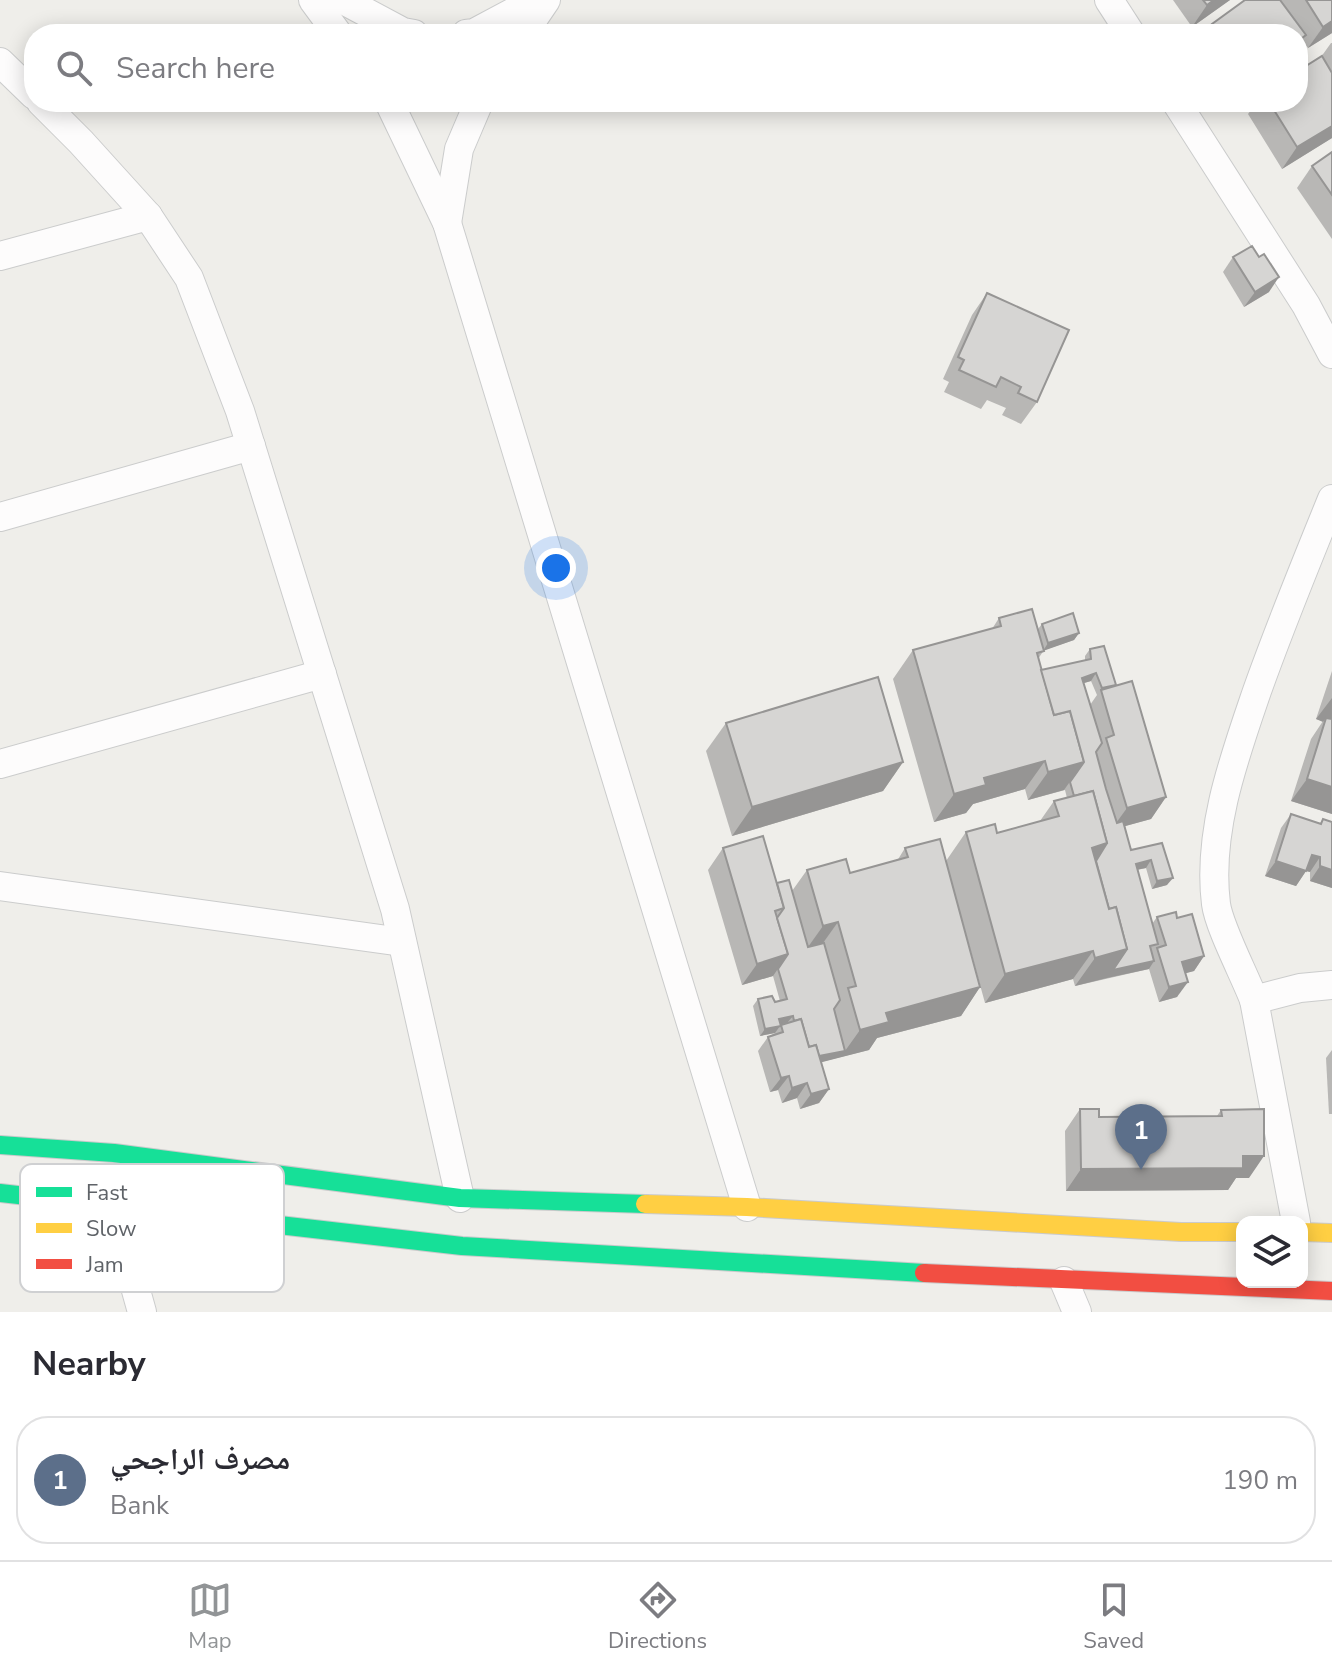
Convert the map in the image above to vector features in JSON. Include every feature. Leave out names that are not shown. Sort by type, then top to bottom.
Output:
[{"type":"street","points":[[313,0],[331,24]]},
{"type":"street","points":[[343,0],[388,24]]},
{"type":"street","points":[[492,24],[541,0]]},
{"type":"street","points":[[511,24],[541,0]]},
{"type":"street","points":[[528,24],[541,0]]},
{"type":"street","points":[[1109,0],[1125,24]]},
{"type":"street","points":[[0,62],[24,85]]},
{"type":"street","points":[[51,112],[148,216],[189,278],[251,446],[395,909],[460,1198]]},
{"type":"street","points":[[394,112],[447,223],[747,1207]]},
{"type":"street","points":[[447,223],[459,149],[475,112]]},
{"type":"street","points":[[1182,112],[1306,305],[1332,354]]},
{"type":"street","points":[[0,256],[148,216]]},
{"type":"street","points":[[0,517],[251,446]]},
{"type":"street","points":[[1295,1216],[1254,1000],[1216,909],[1214,874],[1231,766],[1280,628],[1332,499]]},
{"type":"street","points":[[0,764],[322,674]]},
{"type":"street","points":[[0,886],[402,942]]},
{"type":"street","points":[[1254,1000],[1300,988],[1332,985]]},
{"type":"street","points":[[0,1145],[150,1164]]},
{"type":"street","points":[[284,1179],[460,1198],[747,1207],[988,1223],[1236,1232]]},
{"type":"street","points":[[0,1193],[20,1194]]},
{"type":"street","points":[[284,1222],[462,1246],[1064,1281],[1332,1291]]},
{"type":"street","points":[[1308,1232],[1332,1233]]},
{"type":"street","points":[[1064,1281],[1077,1312]]},
{"type":"street","points":[[137,1292],[142,1312]]},
{"type":"building","points":[[1245,0],[1280,0],[1298,24],[1212,24]]},
{"type":"building","points":[[1306,0],[1332,0],[1332,21],[1323,27]]},
{"type":"building","points":[[1322,56],[1332,73],[1332,126],[1297,147],[1275,112],[1308,112],[1308,65]]},
{"type":"building","points":[[1332,152],[1332,195],[1312,166]]},
{"type":"building","points":[[1252,246],[1259,257],[1264,254],[1279,277],[1255,292],[1233,257]]},
{"type":"building","points":[[987,293],[1069,330],[1037,402],[1018,393],[1021,387],[1001,377],[996,387],[959,370],[964,360],[958,357]]},
{"type":"building","points":[[1032,609],[1044,651],[1037,653],[1054,715],[1070,711],[1084,762],[1048,772],[1045,761],[984,778],[986,785],[954,794],[913,650],[1001,626],[999,618]]},
{"type":"building","points":[[1073,613],[1079,633],[1048,643],[1042,624]]},
{"type":"building","points":[[1104,646],[1116,685],[1102,688],[1096,673],[1082,678],[1102,743],[1096,752],[1106,789],[1117,823],[1123,821],[1131,850],[1162,843],[1173,878],[1157,881],[1151,860],[1136,864],[1158,944],[1150,946],[1154,961],[1113,970],[1127,949],[1116,907],[1109,909],[1096,861],[1107,843],[1093,791],[1074,796],[1070,782],[1084,762],[1070,711],[1054,715],[1041,670],[1091,659],[1090,649]]},
{"type":"building","points":[[878,677],[903,762],[752,807],[726,723]]},
{"type":"building","points":[[1132,681],[1166,797],[1127,808],[1106,738],[1114,735],[1101,690]]},
{"type":"building","points":[[1326,718],[1332,719],[1332,787],[1307,779]]},
{"type":"building","points":[[1093,791],[1107,843],[1092,848],[1109,909],[1116,907],[1127,949],[1095,958],[1093,951],[1005,974],[966,832],[995,824],[997,833],[1059,816],[1054,801]]},
{"type":"building","points":[[1291,814],[1321,824],[1323,819],[1332,822],[1332,870],[1320,866],[1320,857],[1312,855],[1306,871],[1276,861]]},
{"type":"building","points":[[763,836],[784,908],[775,911],[788,954],[757,964],[723,848]]},
{"type":"building","points":[[940,839],[980,987],[886,1013],[889,1022],[860,1030],[848,988],[856,986],[838,922],[823,926],[807,870],[846,859],[850,873],[908,857],[905,848]]},
{"type":"building","points":[[789,880],[808,947],[824,943],[840,1000],[834,1009],[845,1051],[819,1056],[816,1045],[809,1047],[801,1019],[794,1021],[793,1016],[779,1019],[781,1026],[765,1029],[758,999],[772,996],[775,1002],[787,999],[778,969],[788,954],[777,918],[784,908],[777,883]]},
{"type":"building","points":[[1176,912],[1177,918],[1192,914],[1204,956],[1182,962],[1188,982],[1169,987],[1157,948],[1166,945],[1157,917]]},
{"type":"building","points":[[801,1019],[809,1047],[816,1045],[829,1089],[811,1094],[807,1083],[792,1088],[789,1076],[781,1078],[768,1037],[783,1032],[781,1025]]},
{"type":"building","points":[[1080,1109],[1099,1109],[1099,1117],[1222,1116],[1221,1110],[1264,1109],[1264,1156],[1243,1156],[1243,1168],[1081,1169]]},
{"type":"traffic: fast","points":[[0,1145],[114,1153],[199,1164]]},
{"type":"traffic: fast","points":[[284,1175],[460,1198],[645,1204]]},
{"type":"traffic: fast","points":[[0,1193],[20,1195]]},
{"type":"traffic: fast","points":[[284,1226],[462,1246],[924,1273]]},
{"type":"traffic: slow","points":[[645,1204],[1181,1232],[1236,1232]]},
{"type":"traffic: slow","points":[[1308,1232],[1332,1233]]},
{"type":"traffic: jam","points":[[924,1273],[1332,1291]]},
{"type":"place","name":"مصرف الراجحي","points":[[1141,1170]]}]
